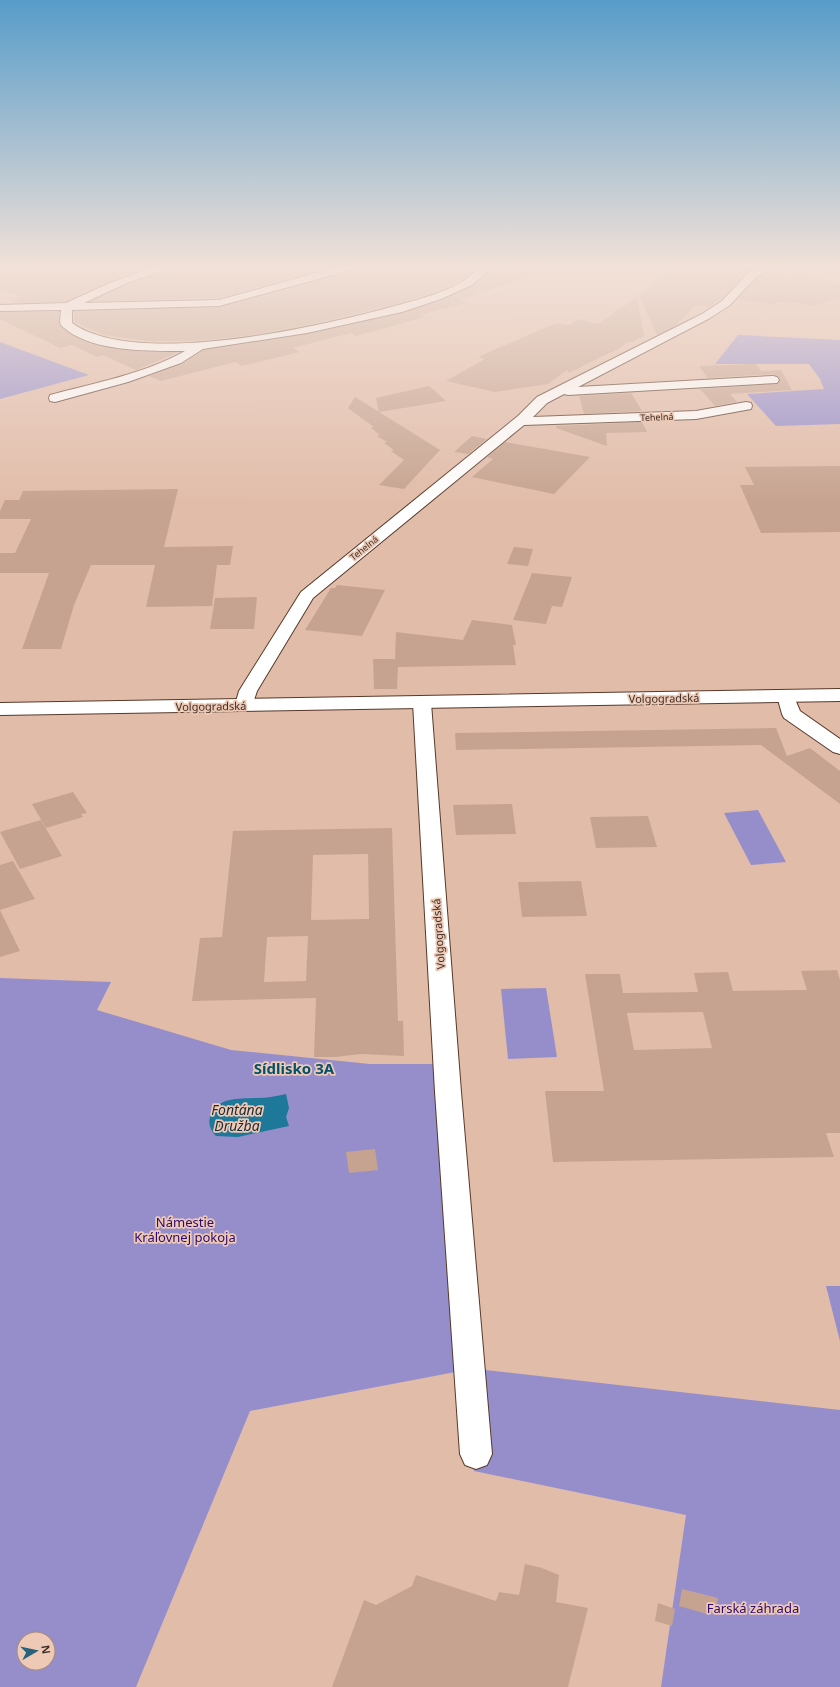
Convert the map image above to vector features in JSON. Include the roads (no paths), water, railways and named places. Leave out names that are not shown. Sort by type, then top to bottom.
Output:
[{"type":"street","points":[[151,347],[167,347]]},
{"type":"street","points":[[55,398],[124,379],[177,360],[199,347]]},
{"type":"street","name":"Tehelná","points":[[244,705],[248,691],[307,595],[520,421],[542,400],[647,347]]},
{"type":"street","name":"Tehelná","points":[[561,391],[773,380]]},
{"type":"street","name":"Tehelná","points":[[520,421],[696,415],[746,406]]},
{"type":"street","name":"Volgogradská","points":[[0,709],[840,695]]},
{"type":"street","points":[[786,696],[792,714],[840,748]]},
{"type":"street","name":"Volgogradská","points":[[422,703],[448,1092],[476,1454]]},
{"type":"water","name":"Fontána Družba","points":[[286,1094],[289,1108],[286,1117],[289,1126],[238,1137],[216,1136],[211,1130],[209,1122],[213,1110],[223,1102],[237,1099],[265,1098]]},
{"type":"district","name":"Sídlisko 3A","points":[[294,1068]]},
{"type":"park label","name":"Námestie Kráľovnej pokoja","points":[[185,1230]]},
{"type":"park label","name":"Farská záhrada","points":[[753,1608]]}]
